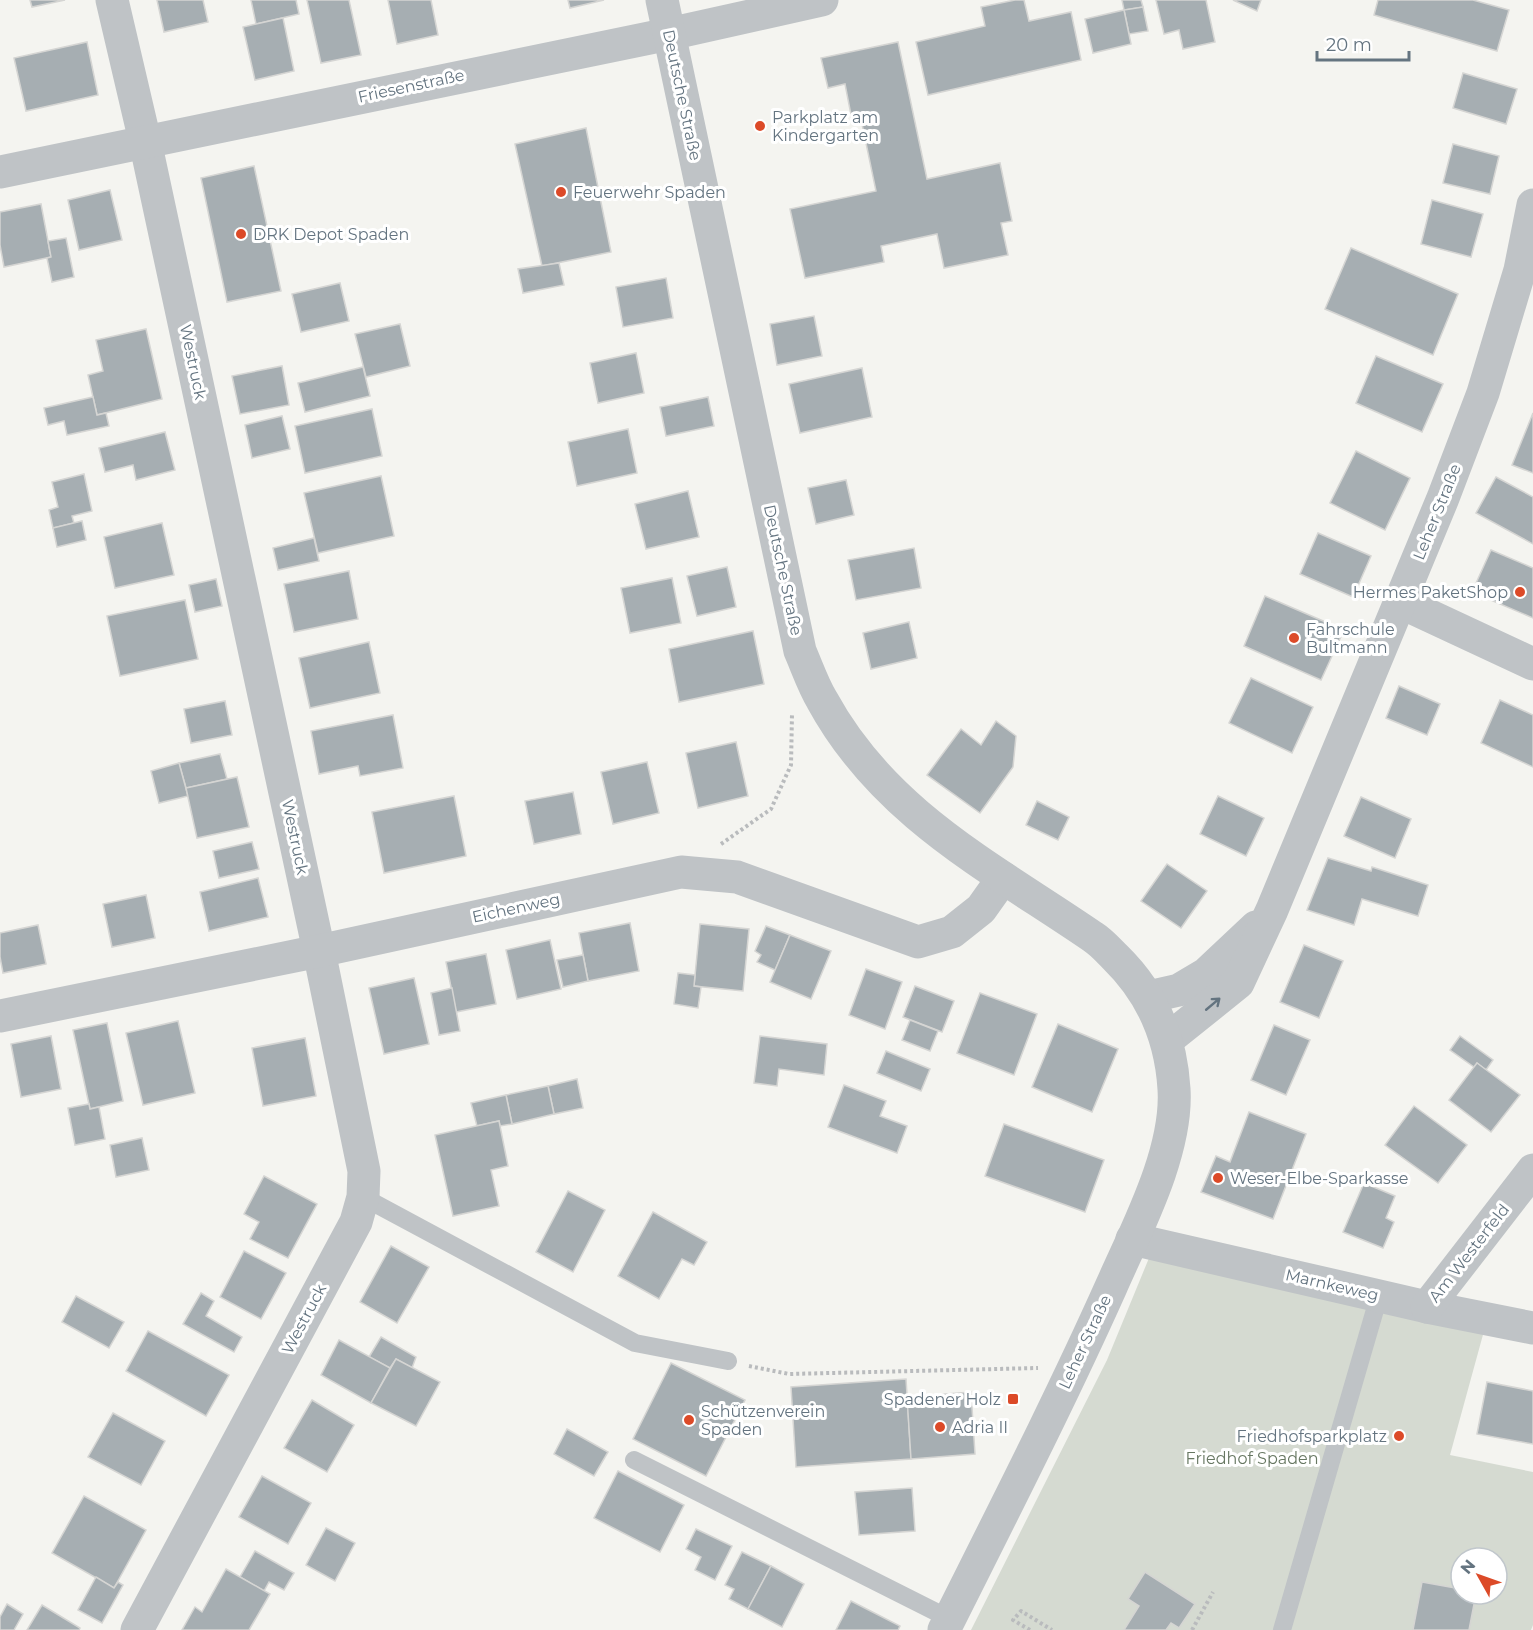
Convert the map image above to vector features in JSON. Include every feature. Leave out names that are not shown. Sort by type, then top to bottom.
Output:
[{"type":"street","name":"Westruck","points":[[112,0],[145,141],[320,951],[364,1171],[363,1197],[356,1222],[137,1630]]},
{"type":"street","name":"Deutsche Straße","points":[[662,0],[800,651],[822,700],[856,752],[900,801],[951,843],[1097,939],[1128,970],[1148,998]]},
{"type":"street","name":"Friesenstraße","points":[[0,172],[669,34],[822,0]]},
{"type":"street","name":"Leher Straße","points":[[1167,1040],[1238,983],[1272,910],[1484,393],[1520,270],[1533,205]]},
{"type":"street","points":[[1400,602],[1533,664]]},
{"type":"street","name":"Eichenweg","points":[[0,1016],[320,951],[681,872],[736,877],[918,942],[952,932],[981,909],[1003,878]]},
{"type":"street","name":"Leher Straße","points":[[947,1624],[1074,1367],[1155,1185],[1171,1136],[1174,1091],[1167,1040],[1148,998],[1179,990],[1206,974],[1272,910]]},
{"type":"street","name":"Am Westerfeld","points":[[1427,1307],[1533,1170]]},
{"type":"street","name":"Marnkeweg","points":[[1132,1239],[1427,1307],[1533,1328]]},
{"type":"lane","points":[[363,1197],[635,1343],[728,1361]]},
{"type":"lane","points":[[1282,1630],[1379,1296]]},
{"type":"lane","points":[[634,1460],[947,1624]]},
{"type":"path","points":[[681,872],[771,809],[791,765],[792,704]]},
{"type":"path","points":[[728,1361],[789,1374],[1074,1367]]},
{"type":"path","points":[[1192,1630],[1213,1592]]},
{"type":"path","points":[[1030,1630],[1014,1620],[1021,1611],[1052,1630]]},
{"type":"green space","name":"Friedhof Spaden","points":[[1149,1258],[1484,1331],[1450,1455],[1533,1472],[1533,1625],[1531,1630],[971,1630],[1107,1360]]},
{"type":"building","points":[[30,0],[65,0],[32,7]]},
{"type":"building","points":[[157,0],[203,0],[208,22],[164,32]]},
{"type":"building","points":[[251,0],[296,0],[299,14],[256,24]]},
{"type":"building","points":[[307,0],[349,0],[361,55],[321,63]]},
{"type":"building","points":[[388,0],[431,0],[438,35],[397,44]]},
{"type":"building","points":[[568,0],[604,0],[570,8]]},
{"type":"building","points":[[1024,0],[1029,21],[1071,12],[1081,60],[928,95],[916,42],[985,26],[981,7]]},
{"type":"building","points":[[1122,0],[1141,0],[1143,7],[1124,10]]},
{"type":"building","points":[[1156,0],[1206,0],[1215,42],[1183,49],[1179,30],[1164,34]]},
{"type":"building","points":[[1233,0],[1261,0],[1257,11]]},
{"type":"building","points":[[1378,0],[1473,0],[1509,10],[1497,51],[1374,15]]},
{"type":"building","points":[[1143,7],[1148,31],[1129,34],[1124,10]]},
{"type":"building","points":[[1124,10],[1131,44],[1093,53],[1085,19]]},
{"type":"building","points":[[283,18],[294,71],[255,80],[243,27]]},
{"type":"building","points":[[87,42],[98,95],[26,111],[14,58]]},
{"type":"building","points":[[898,42],[927,179],[1000,163],[1012,221],[1001,223],[1008,255],[944,268],[937,234],[881,246],[884,262],[805,278],[790,209],[876,191],[861,119],[852,120],[845,84],[828,88],[821,58]]},
{"type":"building","points":[[1463,73],[1517,89],[1506,124],[1453,108]]},
{"type":"building","name":"Feuerwehr Spaden","points":[[586,128],[611,252],[542,266],[515,144]]},
{"type":"building","points":[[1453,144],[1499,156],[1490,194],[1443,183]]},
{"type":"building","name":"DRK Depot Spaden","points":[[254,166],[281,291],[227,302],[201,178]]},
{"type":"building","points":[[110,190],[122,240],[79,250],[68,200]]},
{"type":"building","points":[[1432,200],[1483,214],[1471,257],[1421,244]]},
{"type":"building","points":[[41,204],[51,257],[4,267],[0,245],[0,212]]},
{"type":"building","points":[[66,238],[74,277],[52,282],[47,258],[51,257],[48,241]]},
{"type":"building","points":[[1351,248],[1458,294],[1433,355],[1325,309]]},
{"type":"building","points":[[559,263],[564,285],[523,293],[518,269]]},
{"type":"building","points":[[666,278],[673,318],[623,327],[616,287]]},
{"type":"building","points":[[340,283],[349,321],[301,332],[292,294]]},
{"type":"building","points":[[814,316],[822,356],[777,365],[770,324]]},
{"type":"building","points":[[400,324],[410,366],[366,377],[355,334]]},
{"type":"building","points":[[146,329],[162,399],[97,415],[88,375],[103,371],[96,340]]},
{"type":"building","points":[[636,353],[644,393],[598,403],[590,363]]},
{"type":"building","points":[[1376,356],[1443,384],[1422,432],[1356,403]]},
{"type":"building","points":[[282,366],[289,405],[240,414],[232,376]]},
{"type":"building","points":[[363,367],[370,396],[305,412],[298,383]]},
{"type":"building","points":[[862,368],[872,417],[800,433],[789,384]]},
{"type":"building","points":[[93,397],[97,415],[106,413],[109,426],[67,435],[64,421],[48,425],[44,408]]},
{"type":"building","points":[[708,397],[714,426],[666,436],[660,407]]},
{"type":"building","points":[[372,409],[382,456],[305,473],[295,426]]},
{"type":"building","points":[[1533,413],[1533,473],[1512,465]]},
{"type":"building","points":[[282,416],[290,449],[252,458],[245,425]]},
{"type":"building","points":[[628,429],[637,473],[577,486],[568,442]]},
{"type":"building","points":[[165,432],[175,470],[136,480],[133,465],[105,472],[99,448]]},
{"type":"building","points":[[1356,451],[1410,478],[1385,530],[1330,503]]},
{"type":"building","points":[[84,474],[92,511],[72,516],[74,523],[53,528],[49,510],[58,507],[52,482]]},
{"type":"building","points":[[381,476],[394,536],[318,553],[304,493]]},
{"type":"building","points":[[1496,477],[1533,497],[1533,544],[1476,513]]},
{"type":"building","points":[[846,480],[854,515],[816,524],[808,488]]},
{"type":"building","points":[[688,491],[699,537],[646,549],[635,504]]},
{"type":"building","points":[[82,521],[86,540],[57,547],[53,528]]},
{"type":"building","points":[[162,523],[174,575],[115,588],[104,537]]},
{"type":"building","points":[[1318,533],[1371,556],[1353,597],[1300,574]]},
{"type":"building","points":[[314,538],[319,561],[278,570],[273,548]]},
{"type":"building","points":[[914,548],[921,588],[856,600],[848,560]]},
{"type":"building","points":[[1491,550],[1533,568],[1533,618],[1472,592]]},
{"type":"building","points":[[727,567],[736,607],[697,616],[687,576]]},
{"type":"building","points":[[349,571],[358,619],[294,632],[284,584]]},
{"type":"building","points":[[672,578],[681,623],[630,633],[621,588]]},
{"type":"building","points":[[216,579],[222,606],[195,612],[189,585]]},
{"type":"building","name":"Fahrschule Bultmann","points":[[1265,596],[1344,630],[1321,680],[1244,646]]},
{"type":"building","points":[[185,600],[198,659],[120,676],[107,616]]},
{"type":"building","points":[[909,622],[917,658],[871,669],[863,633]]},
{"type":"building","points":[[753,631],[764,684],[679,702],[669,649]]},
{"type":"building","points":[[369,642],[380,693],[310,708],[299,658]]},
{"type":"building","points":[[1251,678],[1313,707],[1292,753],[1229,723]]},
{"type":"building","points":[[1399,686],[1440,704],[1427,735],[1386,718]]},
{"type":"building","points":[[1500,700],[1533,715],[1533,767],[1481,743]]},
{"type":"building","points":[[225,701],[232,735],[191,743],[184,709]]},
{"type":"building","points":[[393,715],[403,768],[360,776],[358,766],[319,774],[311,731]]},
{"type":"building","points":[[996,721],[1016,736],[1013,767],[980,813],[927,775],[961,729],[981,745]]},
{"type":"building","points":[[736,742],[748,796],[698,808],[686,753]]},
{"type":"building","points":[[220,754],[227,779],[186,788],[179,763]]},
{"type":"building","points":[[647,762],[659,813],[613,824],[601,772]]},
{"type":"building","points":[[179,763],[188,796],[159,803],[151,771]]},
{"type":"building","points":[[237,777],[249,827],[197,838],[186,788]]},
{"type":"building","points":[[573,792],[581,834],[534,844],[525,801]]},
{"type":"building","points":[[454,796],[466,856],[384,873],[372,812]]},
{"type":"building","points":[[1218,796],[1264,818],[1246,856],[1200,834]]},
{"type":"building","points":[[1361,797],[1411,819],[1395,858],[1344,836]]},
{"type":"building","points":[[1037,801],[1069,817],[1058,840],[1026,825]]},
{"type":"building","points":[[252,842],[259,869],[219,878],[213,851]]},
{"type":"building","points":[[1328,858],[1371,871],[1372,867],[1428,885],[1418,916],[1362,899],[1354,925],[1307,910]]},
{"type":"building","points":[[1167,864],[1207,891],[1181,928],[1141,901]]},
{"type":"building","points":[[258,878],[268,917],[209,931],[200,892]]},
{"type":"building","points":[[146,895],[155,938],[112,947],[103,904]]},
{"type":"building","points":[[630,923],[639,971],[588,981],[579,933]]},
{"type":"building","points":[[700,924],[749,929],[743,991],[694,986]]},
{"type":"building","points":[[38,925],[46,964],[3,973],[0,933]]},
{"type":"building","points":[[766,926],[790,935],[775,970],[757,962],[761,955],[755,951]]},
{"type":"building","points":[[790,935],[831,951],[811,999],[770,982]]},
{"type":"building","points":[[550,940],[561,989],[517,999],[506,950]]},
{"type":"building","points":[[1304,945],[1343,961],[1319,1018],[1280,1002]]},
{"type":"building","points":[[486,954],[496,1004],[456,1012],[446,962]]},
{"type":"building","points":[[583,955],[588,981],[563,987],[557,960]]},
{"type":"building","points":[[866,969],[902,982],[885,1029],[849,1015]]},
{"type":"building","points":[[678,973],[695,975],[694,986],[701,987],[698,1008],[674,1004]]},
{"type":"building","points":[[414,978],[429,1044],[384,1054],[369,988]]},
{"type":"building","points":[[915,986],[954,1001],[942,1032],[903,1017]]},
{"type":"building","points":[[452,988],[460,1031],[439,1035],[431,993]]},
{"type":"building","points":[[980,993],[1037,1014],[1014,1075],[957,1053]]},
{"type":"building","points":[[910,1020],[938,1031],[930,1051],[902,1040]]},
{"type":"building","points":[[178,1021],[195,1093],[143,1105],[126,1033]]},
{"type":"building","points":[[107,1023],[123,1101],[90,1109],[73,1030]]},
{"type":"building","points":[[1058,1024],[1118,1049],[1092,1112],[1032,1087]]},
{"type":"building","points":[[1274,1025],[1310,1040],[1286,1095],[1251,1080]]},
{"type":"building","points":[[51,1036],[61,1089],[21,1097],[11,1044]]},
{"type":"building","points":[[760,1036],[827,1044],[824,1075],[779,1069],[777,1086],[754,1083]]},
{"type":"building","points":[[1460,1036],[1493,1060],[1486,1070],[1477,1063],[1474,1067],[1450,1050]]},
{"type":"building","points":[[305,1038],[316,1096],[263,1106],[252,1048]]},
{"type":"building","points":[[886,1051],[930,1069],[921,1091],[877,1073]]},
{"type":"building","points":[[1477,1063],[1520,1095],[1491,1132],[1449,1100]]},
{"type":"building","points":[[577,1079],[583,1108],[554,1114],[548,1086]]},
{"type":"building","points":[[844,1085],[886,1101],[880,1116],[907,1126],[897,1153],[828,1127]]},
{"type":"building","points":[[548,1086],[554,1114],[512,1124],[506,1095]]},
{"type":"building","points":[[506,1095],[512,1124],[500,1126],[499,1121],[477,1126],[471,1103]]},
{"type":"building","points":[[89,1104],[90,1109],[99,1107],[105,1139],[75,1145],[68,1108]]},
{"type":"building","points":[[1414,1106],[1467,1145],[1438,1183],[1385,1145]]},
{"type":"building","points":[[1249,1112],[1306,1134],[1273,1219],[1201,1192],[1216,1156],[1230,1162]]},
{"type":"building","points":[[499,1121],[508,1166],[491,1170],[499,1206],[453,1216],[435,1135]]},
{"type":"building","points":[[1004,1124],[1104,1160],[1085,1212],[985,1176]]},
{"type":"building","points":[[142,1138],[149,1170],[116,1177],[110,1145]]},
{"type":"building","points":[[264,1176],[317,1204],[288,1258],[250,1239],[259,1222],[244,1214]]},
{"type":"building","points":[[1364,1183],[1395,1196],[1386,1218],[1394,1222],[1383,1248],[1343,1232]]},
{"type":"building","points":[[568,1191],[605,1210],[573,1272],[536,1252]]},
{"type":"building","points":[[653,1212],[707,1242],[694,1265],[682,1259],[659,1299],[618,1276]]},
{"type":"building","points":[[391,1246],[429,1267],[397,1323],[360,1302]]},
{"type":"building","points":[[244,1251],[286,1273],[261,1319],[220,1297]]},
{"type":"building","points":[[201,1293],[214,1301],[206,1316],[242,1337],[234,1352],[183,1324]]},
{"type":"building","points":[[76,1296],[124,1322],[109,1348],[62,1322]]},
{"type":"building","points":[[148,1331],[229,1375],[206,1416],[126,1371]]},
{"type":"building","points":[[381,1337],[416,1357],[412,1368],[396,1359],[390,1368],[369,1357]]},
{"type":"building","points":[[339,1340],[390,1368],[371,1403],[321,1375]]},
{"type":"building","points":[[396,1359],[440,1382],[416,1426],[371,1403]]},
{"type":"building","name":"Schützenverein Spaden","points":[[671,1363],[745,1400],[706,1476],[633,1439]]},
{"type":"building","points":[[906,1379],[911,1459],[796,1467],[791,1387]]},
{"type":"building","points":[[1487,1382],[1533,1391],[1533,1444],[1477,1434]]},
{"type":"building","points":[[971,1392],[975,1454],[911,1459],[907,1397]]},
{"type":"building","points":[[312,1400],[354,1425],[327,1472],[284,1448]]},
{"type":"building","points":[[113,1413],[165,1441],[141,1485],[88,1457]]},
{"type":"building","points":[[567,1429],[608,1452],[594,1476],[554,1454]]},
{"type":"building","points":[[618,1471],[684,1505],[660,1552],[594,1518]]},
{"type":"building","points":[[262,1476],[311,1503],[288,1544],[239,1517]]},
{"type":"building","points":[[912,1488],[915,1531],[859,1535],[855,1492]]},
{"type":"building","points":[[84,1496],[146,1530],[114,1588],[52,1553]]},
{"type":"building","points":[[326,1528],[355,1543],[335,1581],[306,1565]]},
{"type":"building","points":[[696,1529],[732,1546],[715,1580],[695,1570],[701,1557],[686,1549]]},
{"type":"building","points":[[255,1551],[294,1573],[284,1590],[269,1582],[264,1591],[240,1577]]},
{"type":"building","points":[[742,1552],[771,1566],[748,1609],[729,1599],[734,1589],[725,1585]]},
{"type":"building","points":[[771,1566],[804,1584],[782,1627],[748,1609]]},
{"type":"building","points":[[226,1569],[270,1594],[249,1630],[182,1630],[195,1607],[202,1612]]},
{"type":"building","points":[[1145,1572],[1195,1604],[1179,1628],[1171,1623],[1166,1630],[1124,1630],[1139,1606],[1128,1599]]},
{"type":"building","points":[[96,1577],[114,1588],[118,1582],[123,1585],[102,1623],[78,1610]]},
{"type":"building","points":[[1422,1582],[1449,1587],[1449,1606],[1474,1606],[1469,1630],[1413,1630]]},
{"type":"building","points":[[851,1601],[900,1626],[898,1630],[836,1630]]},
{"type":"building","points":[[7,1604],[23,1614],[14,1630],[0,1630],[0,1617]]},
{"type":"building","points":[[42,1605],[80,1628],[79,1630],[27,1630]]},
{"type":"place","name":"Parkplatz am Kindergarten","points":[[760,126]]},
{"type":"place","name":"Feuerwehr Spaden","points":[[561,192]]},
{"type":"place","name":"DRK Depot Spaden","points":[[241,234]]},
{"type":"place","name":"Hermes PaketShop","points":[[1520,592]]},
{"type":"place","name":"Fahrschule Bultmann","points":[[1294,638]]},
{"type":"place","name":"Weser-Elbe-Sparkasse","points":[[1218,1178]]},
{"type":"place","name":"Spadener Holz","points":[[1013,1399]]},
{"type":"place","name":"Schützenverein Spaden","points":[[689,1420]]},
{"type":"place","name":"Adria II","points":[[940,1427]]},
{"type":"place","name":"Friedhofsparkplatz","points":[[1399,1436]]}]
